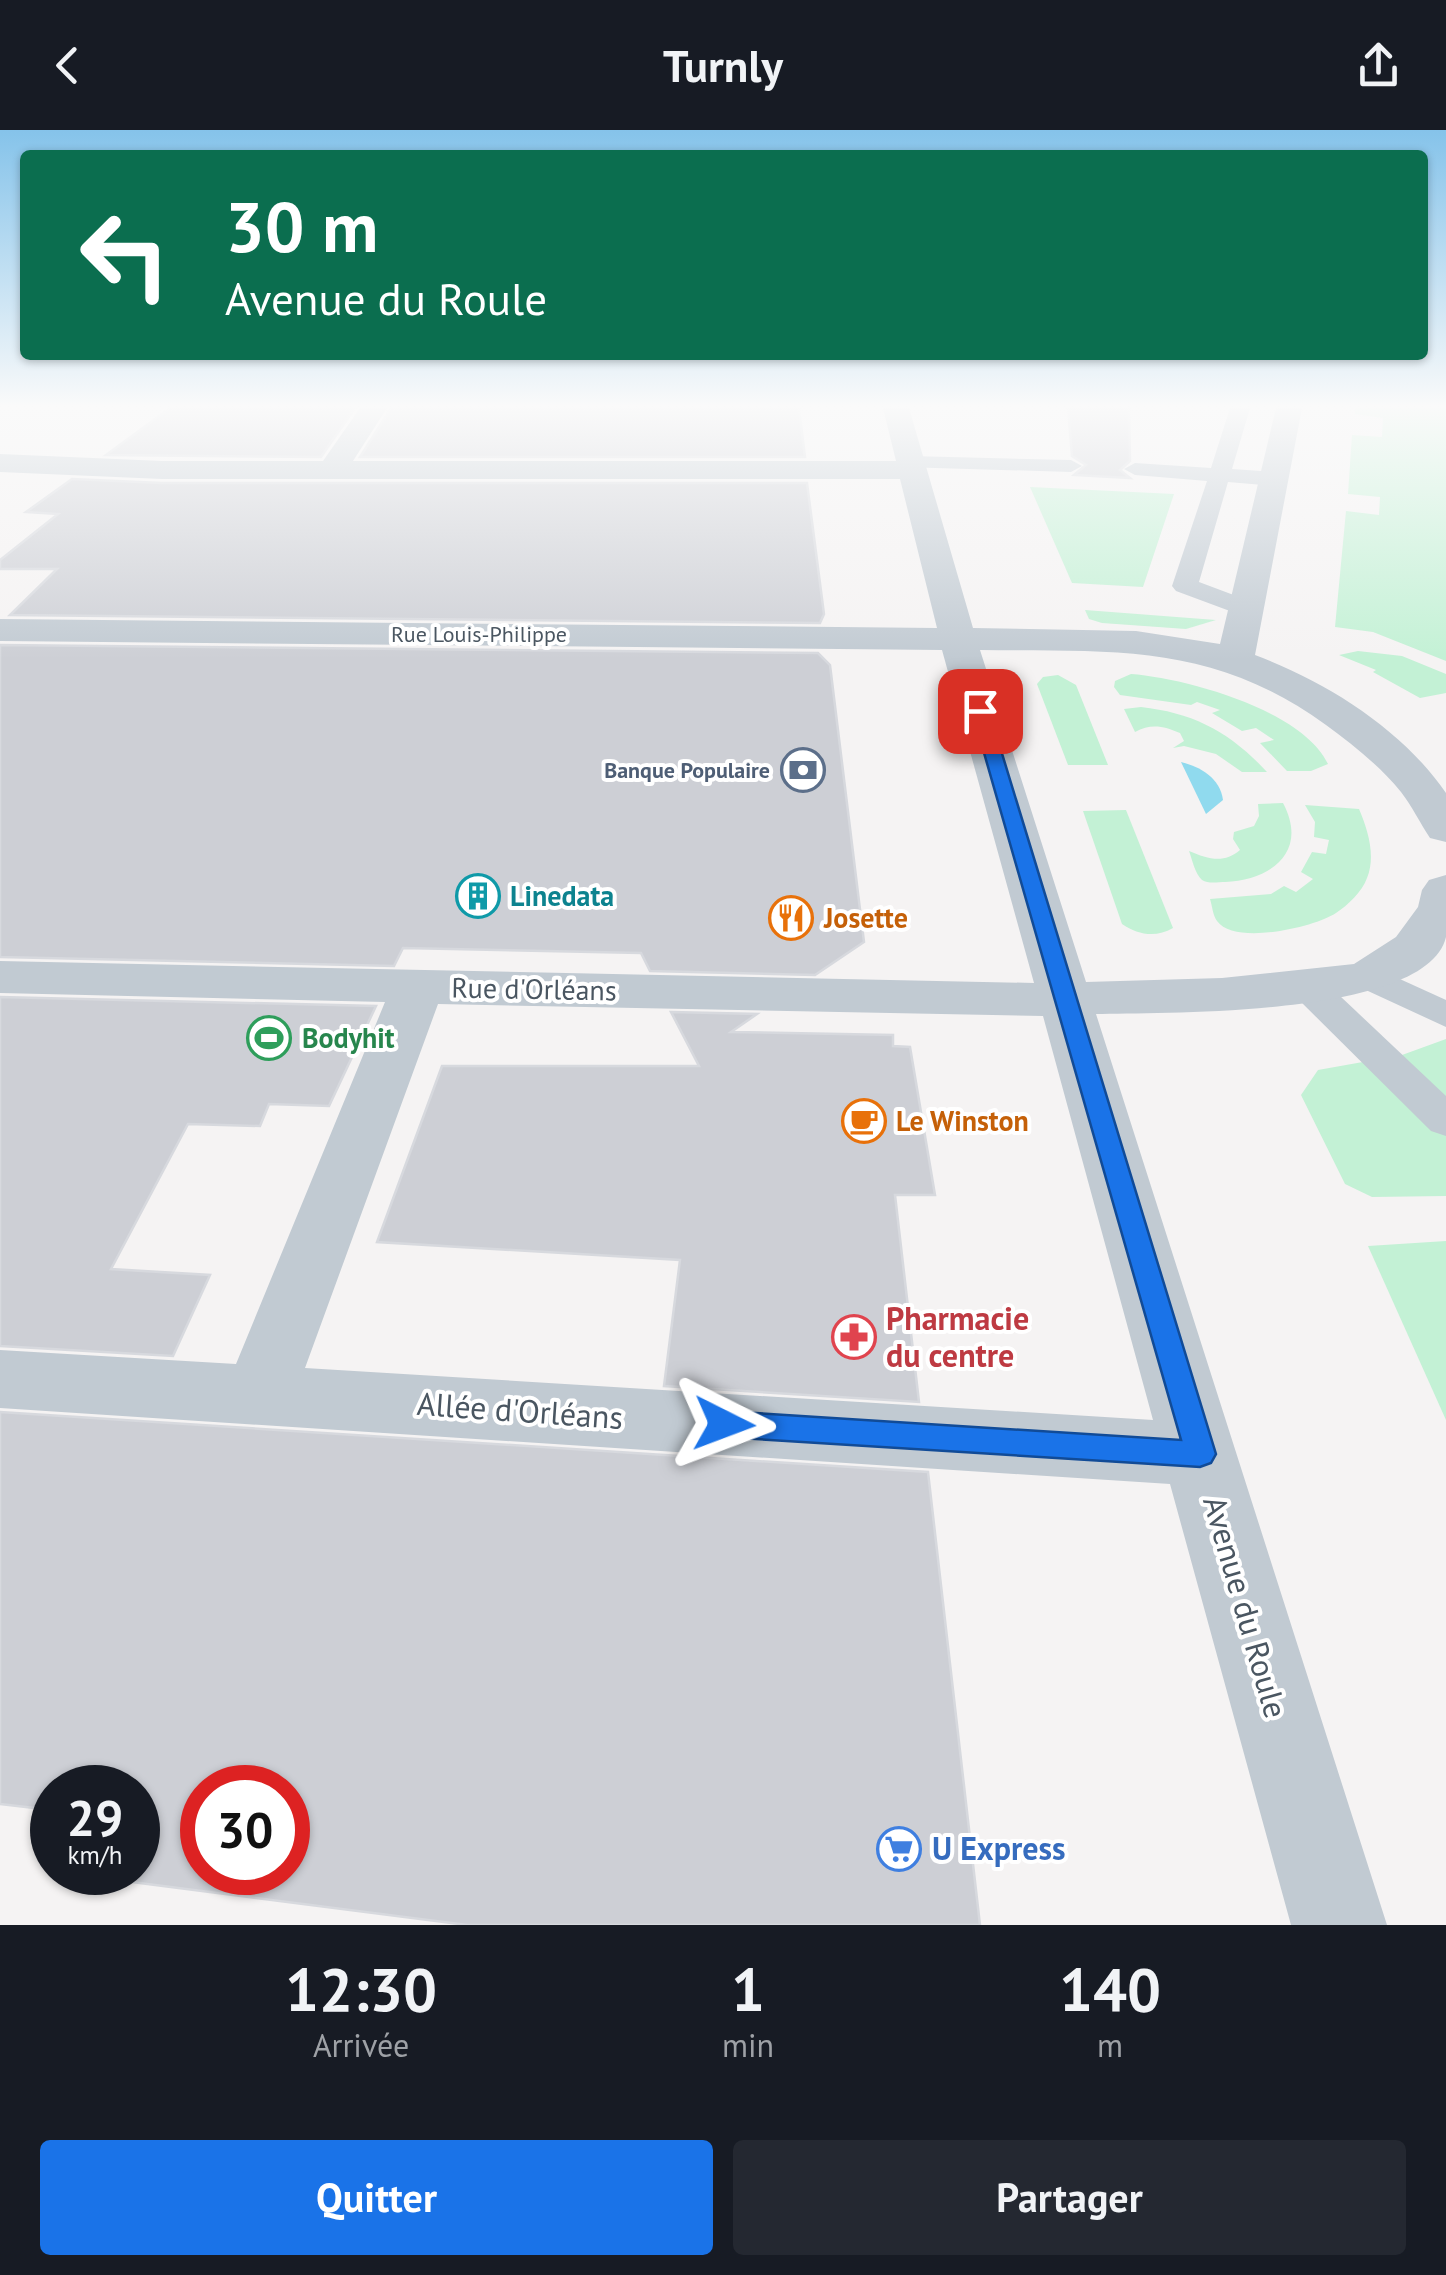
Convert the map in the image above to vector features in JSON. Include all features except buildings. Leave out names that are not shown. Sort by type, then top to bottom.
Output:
[{"type":"street","name":"Avenue du Roule","points":[[918,492],[958,639],[1339,1925]]},
{"type":"street","points":[[1235,660],[1271,492]]},
{"type":"street","name":"Rue Louis-Philippe","points":[[0,630],[958,639],[1176,647],[1235,660],[1297,691],[1358,729],[1414,780],[1446,828]]},
{"type":"street","points":[[1369,977],[1414,948],[1442,908],[1446,890]]},
{"type":"street","name":"Rue d'Orléans","points":[[0,978],[1068,1001],[1308,987],[1369,977]]},
{"type":"street","points":[[259,1395],[418,986]]},
{"type":"street","name":"Allée d'Orléans","points":[[0,1379],[1200,1454]]},
{"type":"lane","points":[[1215,492],[1186,586],[1246,609]]},
{"type":"lane","points":[[1369,977],[1446,1015]]},
{"type":"lane","points":[[1308,987],[1446,1121]]},
{"type":"green space","points":[[1032,492],[1174,494],[1143,587],[1072,583]]},
{"type":"green space","points":[[1446,492],[1446,661],[1373,632],[1335,627],[1346,511],[1379,515],[1380,497],[1348,494]]},
{"type":"green space","points":[[1085,610],[1216,620],[1186,629],[1102,623],[1089,619]]},
{"type":"green space","points":[[1358,651],[1402,656],[1446,674],[1446,693],[1420,698],[1373,672],[1376,670],[1339,655]]},
{"type":"green space","points":[[1131,674],[1210,690],[1269,713],[1315,745],[1328,764],[1311,771],[1287,771],[1260,743],[1274,740],[1256,728],[1242,731],[1212,713],[1220,710],[1197,702],[1191,705],[1120,695],[1115,681]]},
{"type":"green space","points":[[1058,675],[1076,685],[1108,765],[1068,765],[1037,684],[1043,677]]},
{"type":"green space","points":[[1141,707],[1178,714],[1210,727],[1239,746],[1267,772],[1242,772],[1216,754],[1184,746],[1173,748],[1184,741],[1180,733],[1168,729],[1152,727],[1135,732],[1124,709]]},
{"type":"green space","points":[[1283,803],[1291,836],[1281,860],[1257,876],[1242,880],[1210,882],[1200,877],[1189,851],[1216,859],[1234,854],[1240,850],[1233,839],[1234,832],[1254,826],[1259,816],[1258,804]]},
{"type":"green space","points":[[1305,805],[1359,809],[1371,852],[1370,870],[1362,888],[1336,913],[1311,924],[1257,933],[1226,928],[1216,919],[1210,899],[1271,894],[1284,886],[1296,892],[1313,879],[1301,872],[1312,852],[1326,854],[1329,840],[1314,837],[1315,822]]},
{"type":"green space","points":[[1126,810],[1173,928],[1160,933],[1141,933],[1122,924],[1083,811]]},
{"type":"green space","points":[[1446,1039],[1446,1196],[1372,1197],[1345,1184],[1301,1095],[1318,1070],[1402,1055]]},
{"type":"green space","points":[[1446,1241],[1446,1420],[1368,1246]]},
{"type":"water","points":[[1181,762],[1202,770],[1218,785],[1223,800],[1206,814]]},
{"type":"place","name":"Banque Populaire","points":[[803,770]]},
{"type":"place","name":"Linedata","points":[[478,896]]},
{"type":"place","name":"Josette","points":[[791,918]]},
{"type":"place","name":"Bodyhit","points":[[269,1038]]},
{"type":"place","name":"Le Winston","points":[[864,1121]]},
{"type":"place","name":"Pharmacie du centre","points":[[854,1337]]},
{"type":"place","name":"U Express","points":[[899,1849]]},
{"type":"route","points":[[724,1424],[1009,1445],[1200,1454],[1104,1119],[980,711]]}]
